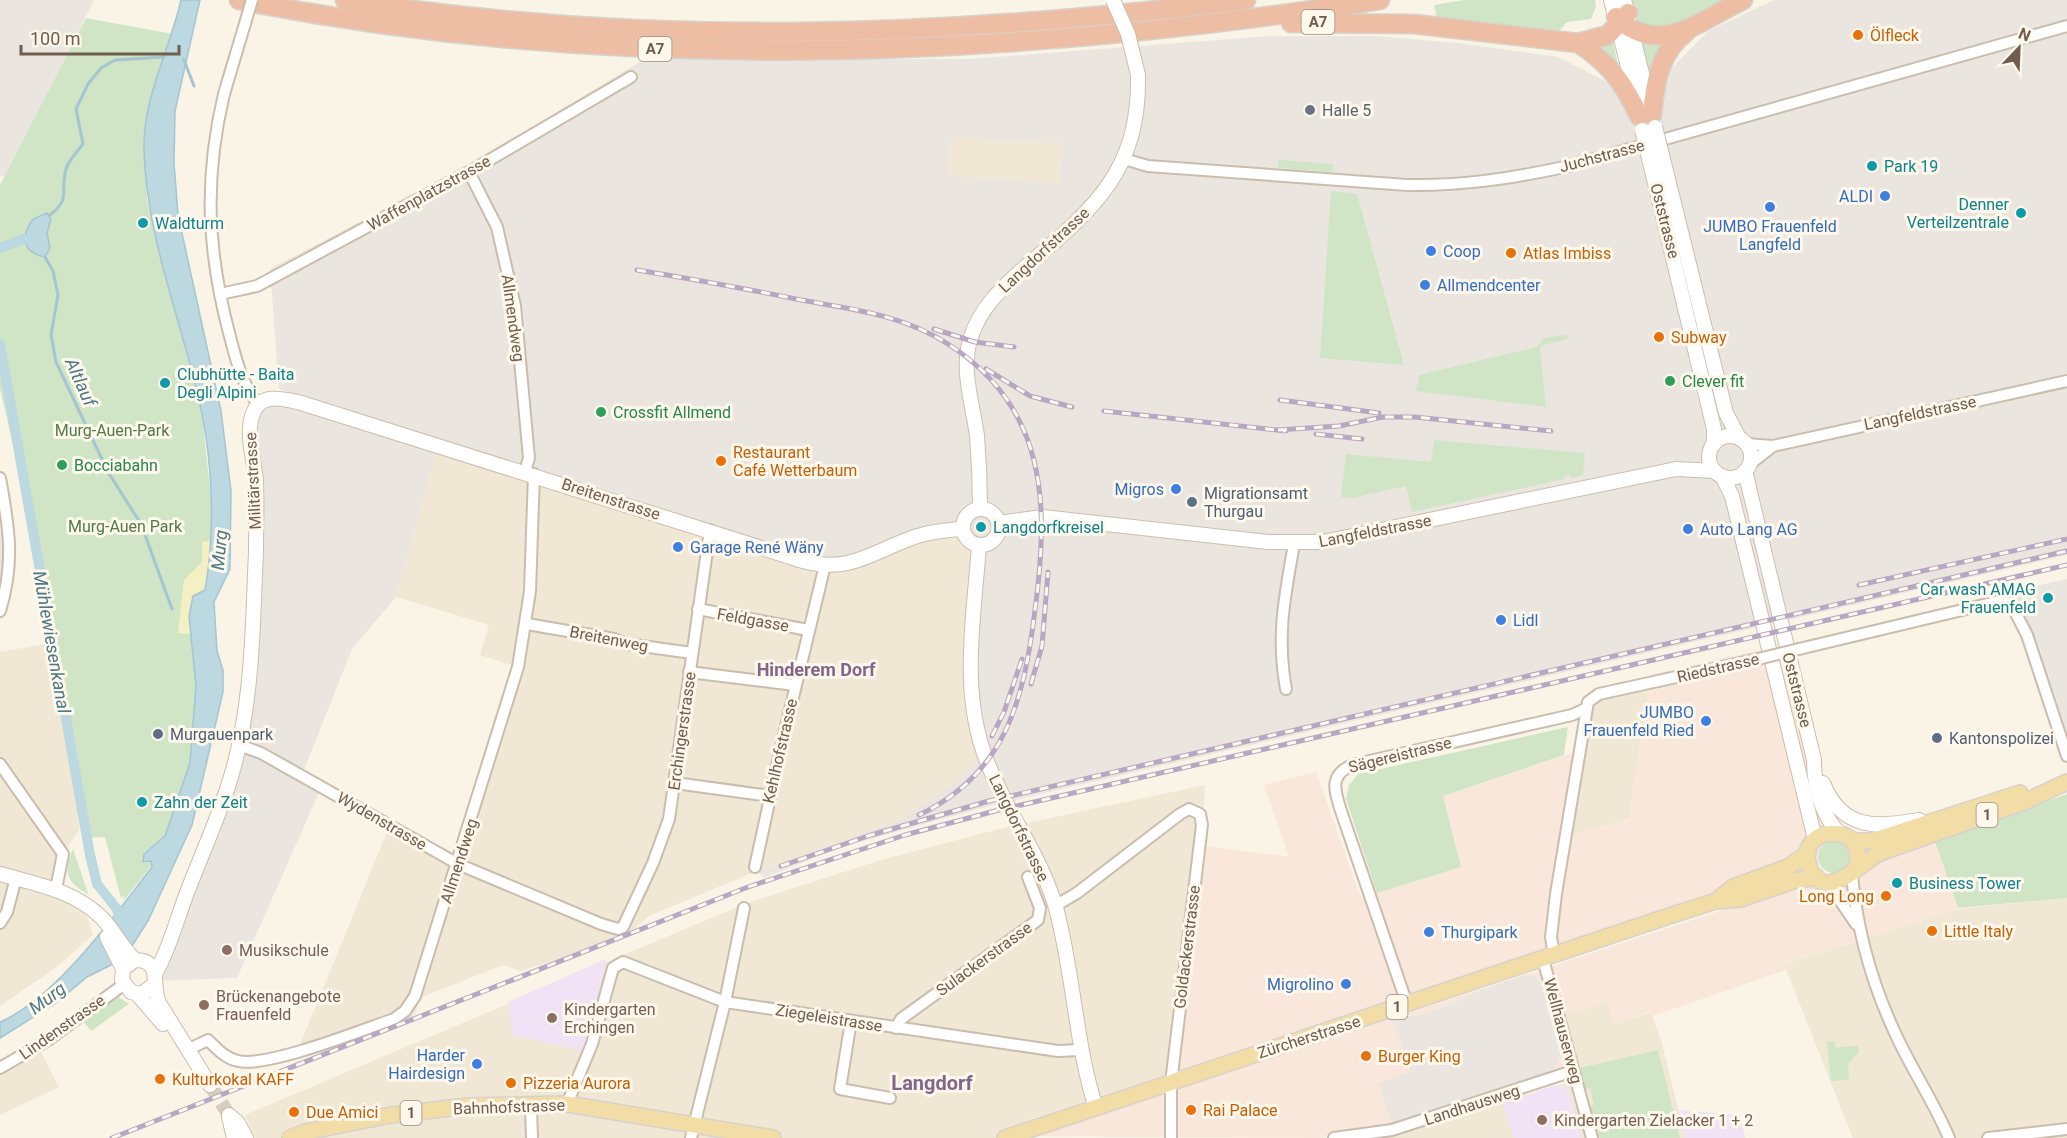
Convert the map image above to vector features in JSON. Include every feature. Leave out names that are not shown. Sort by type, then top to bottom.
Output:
[{"type":"highway","name":"A7","points":[[239,0],[353,20],[449,33],[578,45],[706,50],[905,48],[1062,38],[1184,26],[1380,0]]},
{"type":"highway","name":"A7","points":[[345,0],[524,22],[692,32],[899,30],[1179,0]]},
{"type":"highway","name":"A7","points":[[1114,7],[1246,0]]},
{"type":"highway","points":[[1622,16],[1659,37],[1693,26],[1743,0]]},
{"type":"highway","name":"A7","points":[[1578,44],[1608,34],[1622,16]]},
{"type":"highway","name":"A7","points":[[1184,26],[1366,22],[1433,26],[1578,44],[1600,57],[1617,75],[1647,122]]},
{"type":"highway","points":[[1647,122],[1661,63],[1677,39],[1693,26]]},
{"type":"main road","name":"1","points":[[1846,837],[1872,841],[1950,814],[2067,782]]},
{"type":"main road","name":"1","points":[[1854,871],[1880,853],[2024,802],[2067,782]]},
{"type":"main road","points":[[1824,834],[1846,837],[1857,851],[1854,871],[1841,882],[1822,880],[1809,866],[1811,846],[1824,834]]},
{"type":"main road","name":"Zürcherstrasse","points":[[1716,902],[1733,887],[1788,867],[1811,846]]},
{"type":"main road","name":"Zürcherstrasse","points":[[1005,1138],[1716,902],[1741,900],[1793,881],[1822,880]]},
{"type":"main road","name":"Bahnhofstrasse","points":[[290,1138],[316,1130],[391,1115],[457,1108],[567,1104],[692,1132],[773,1138]]},
{"type":"main road","name":"Bahnhofstrasse","points":[[302,1138],[316,1130]]},
{"type":"street","points":[[252,0],[213,140],[208,205],[220,294],[241,377],[258,404]]},
{"type":"street","name":"Langdorfstrasse","points":[[980,508],[978,453],[967,361],[970,337],[978,319],[999,292],[1094,203],[1116,175],[1124,159],[1135,128],[1139,106],[1138,75],[1128,34],[1114,7]]},
{"type":"street","name":"Oststrasse","points":[[1622,16],[1636,91],[1647,122],[1726,412],[1743,441]]},
{"type":"street","name":"Juchstrasse","points":[[1124,159],[1148,166],[1407,185],[1447,186],[1511,179],[1569,166],[2067,26]]},
{"type":"street","name":"Waffenplatzstrasse","points":[[220,294],[257,286],[469,172],[631,77]]},
{"type":"street","name":"Oststrasse","points":[[1656,157],[1714,429],[1712,447]]},
{"type":"street","name":"Allmendweg","points":[[184,1046],[207,1040],[225,1056],[237,1061],[252,1062],[342,1037],[394,1019],[405,1011],[415,996],[507,708],[527,624],[530,473],[515,306],[497,227],[469,172]]},
{"type":"street","name":"Langfeldstrasse","points":[[1743,441],[1773,446],[2067,381]]},
{"type":"street","name":"Breitenstrasse","points":[[258,404],[272,399],[298,402],[530,473],[803,561],[825,565],[855,563],[920,535],[963,529]]},
{"type":"street","name":"Militärstrasse","points":[[154,980],[166,955],[173,929],[220,807],[239,745],[248,689],[256,534],[256,482],[250,420],[258,404]]},
{"type":"street","points":[[1725,437],[1743,441],[1750,453],[1747,468],[1734,477],[1718,474],[1710,462],[1712,447],[1725,437]]},
{"type":"street","name":"Langfeldstrasse","points":[[1747,468],[1773,446]]},
{"type":"street","name":"Langfeldstrasse","points":[[1676,469],[1712,447]]},
{"type":"street","name":"Oststrasse","points":[[1747,468],[1814,760],[1814,777],[1826,817],[1846,837]]},
{"type":"street","name":"Langfeldstrasse","points":[[999,523],[1043,517],[1294,544],[1341,540],[1676,469],[1718,474]]},
{"type":"street","name":"Oststrasse","points":[[1718,474],[1732,496],[1811,846]]},
{"type":"street","points":[[0,478],[9,532],[10,560],[0,611]]},
{"type":"street","points":[[980,508],[990,511],[999,523],[995,539],[979,545],[967,538],[963,529],[969,513],[980,508]]},
{"type":"street","name":"Erchingerstrasse","points":[[626,924],[659,849],[675,783],[710,530]]},
{"type":"street","points":[[1286,689],[1280,659],[1281,613],[1294,544]]},
{"type":"street","name":"Langdorfstrasse","points":[[979,545],[969,680],[975,720],[989,766],[1031,845],[1055,906],[1080,1050],[1096,1108]]},
{"type":"street","name":"Kehlhofstrasse","points":[[755,867],[795,686],[825,565]]},
{"type":"street","name":"Riedstrasse","points":[[1585,709],[1588,702],[1599,694],[1758,659],[2000,601],[2012,604],[2027,635],[2067,756]]},
{"type":"street","name":"Feldgasse","points":[[698,609],[808,630]]},
{"type":"street","name":"Breitenweg","points":[[527,624],[614,639],[627,644],[692,653]]},
{"type":"street","points":[[690,672],[795,686]]},
{"type":"street","points":[[1549,957],[1585,709]]},
{"type":"street","name":"Sägereistrasse","points":[[1407,1004],[1340,808],[1334,788],[1335,778],[1341,770],[1352,765],[1562,717],[1585,709]]},
{"type":"street","points":[[1562,717],[1570,721],[1581,735]]},
{"type":"street","name":"Wydenstrasse","points":[[239,745],[256,750],[458,864],[601,924],[618,929],[626,924]]},
{"type":"street","points":[[1814,760],[1833,803],[1853,820],[1863,824],[1892,825],[1950,814]]},
{"type":"street","points":[[0,764],[63,854],[56,889]]},
{"type":"street","points":[[675,783],[770,796]]},
{"type":"street","name":"Goldackerstrasse","points":[[1055,906],[1077,893],[1179,814],[1189,809],[1197,812],[1202,818],[1171,1083],[1171,1138]]},
{"type":"street","points":[[1854,871],[1857,927],[1875,985],[1896,1035],[1949,1138]]},
{"type":"street","points":[[0,874],[56,889],[86,905],[132,963],[154,980],[159,1003],[210,1085]]},
{"type":"street","name":"Sulackerstrasse","points":[[896,1028],[901,1019],[1038,920],[1040,908],[1028,877]]},
{"type":"street","points":[[0,923],[7,912],[16,878]]},
{"type":"street","points":[[1822,880],[1857,927]]},
{"type":"street","points":[[692,1132],[725,1002],[744,908]]},
{"type":"street","name":"Militärstrasse","points":[[132,963],[159,951],[173,929]]},
{"type":"street","name":"Wellhauserweg","points":[[1549,957],[1573,1071],[1592,1138]]},
{"type":"street","name":"Ziegeleistrasse","points":[[567,1104],[592,1044],[613,968],[624,962],[725,1002],[1058,1051],[1080,1050]]},
{"type":"street","points":[[132,963],[123,985],[137,994],[172,1037],[184,1046]]},
{"type":"street","points":[[137,994],[146,992],[154,980]]},
{"type":"street","name":"Lindenstrasse","points":[[0,1068],[48,1040],[123,985]]},
{"type":"street","points":[[851,1021],[840,1089],[890,1098]]},
{"type":"street","name":"Landhausweg","points":[[1334,1138],[1392,1130],[1573,1071]]},
{"type":"street","points":[[531,1107],[532,1138]]},
{"type":"street","points":[[234,1138],[229,1115],[238,1123],[246,1138]]},
{"type":"street","points":[[1988,1138],[2067,1129]]},
{"type":"shaded area","points":[[0,0],[94,0],[6,177],[0,175]]},
{"type":"shaded area","points":[[1774,0],[2067,0],[2067,555],[993,805],[841,847],[764,878],[759,872],[903,818],[955,783],[984,754],[975,720],[979,545],[963,529],[827,570],[437,450],[396,597],[352,649],[304,770],[324,781],[237,978],[155,981],[239,745],[255,554],[250,432],[258,404],[291,406],[437,449],[439,439],[279,389],[270,269],[466,166],[650,56],[710,59],[970,59],[1269,36],[1375,36],[1458,43],[1558,57],[1615,86],[1671,69],[1708,31]],"holes":[[[952,137],[1062,144],[1059,184],[947,175]]]},
{"type":"shaded area","points":[[952,137],[1062,144],[1059,184],[947,175]]},
{"type":"shaded area","points":[[437,450],[886,550],[963,529],[979,545],[984,754],[955,783],[903,818],[757,871],[649,916],[634,929],[580,952],[521,971],[503,965],[422,997],[413,1017],[316,1051],[297,1052],[390,825],[457,863],[518,667],[480,655],[489,625],[396,597]]},
{"type":"shaded area","points":[[0,528],[4,548],[0,593]]},
{"type":"shaded area","points":[[2067,579],[2067,756],[2027,635],[2005,602],[2003,593]]},
{"type":"shaded area","points":[[50,643],[77,800],[79,830],[63,854],[56,889],[83,903],[93,935],[55,968],[0,1006],[0,652]]},
{"type":"shaded area","points":[[1777,646],[1833,858],[1171,1083],[1202,846],[1289,857],[1264,785],[1316,772],[1361,898],[1461,867],[1443,796],[1572,753],[1560,839],[1629,820],[1650,675]]},
{"type":"shaded area","points":[[1648,688],[1629,819],[1571,836],[1593,702],[1600,698]]},
{"type":"shaded area","points":[[1205,785],[1202,846],[1167,1074],[1028,1120],[1034,1138],[255,1138],[245,1115],[744,904],[881,860],[1003,828]]},
{"type":"shaded area","points":[[1934,841],[1958,909],[1785,963],[1786,970],[1653,1016],[1651,1011],[1614,1024],[1607,1002],[1552,1018],[1565,1070],[1393,1128],[1318,1138],[1033,1136]]},
{"type":"shaded area","points":[[2067,898],[2067,1138],[1853,1138],[1784,964],[1958,909]]},
{"type":"shaded area","name":"Kindergarten Erchingen","points":[[606,959],[585,1051],[513,1035],[508,1002]]},
{"type":"shaded area","points":[[1524,975],[1535,976],[1540,982],[1561,1055],[1554,1071],[1393,1125],[1378,1083],[1411,1072],[1393,1020],[1423,1014]]},
{"type":"shaded area","points":[[1607,1002],[1614,1024],[1651,1012],[1662,1043],[1685,1138],[1360,1138],[1395,1134],[1579,1079],[1563,1015]]},
{"type":"shaded area","points":[[35,1040],[59,1087],[0,1115],[0,1059]]},
{"type":"shaded area","name":"Kindergarten Zielacker 1 + 2","points":[[1553,1086],[1564,1086],[1570,1094],[1581,1138],[1514,1138],[1502,1103]]},
{"type":"shaded area","points":[[1678,1110],[1740,1115],[1745,1138],[1685,1138]]},
{"type":"green space","points":[[1464,0],[1595,0],[1596,6],[1591,19],[1567,22],[1557,33],[1437,19],[1434,5]]},
{"type":"green space","points":[[1631,0],[1731,0],[1671,29],[1637,25]]},
{"type":"green space","name":"Murg-Auen-Park","points":[[86,18],[173,34],[146,185],[147,200],[202,415],[211,499],[221,537],[189,616],[196,686],[190,763],[165,836],[144,852],[143,863],[151,862],[151,866],[124,900],[123,895],[121,898],[105,837],[83,838],[40,558],[0,389],[0,185]]},
{"type":"green space","points":[[1612,39],[1619,68],[1595,46]]},
{"type":"green space","points":[[1666,40],[1649,74],[1641,42]]},
{"type":"green space","points":[[1279,160],[1333,164],[1332,172],[1278,168]]},
{"type":"green space","points":[[1331,191],[1357,194],[1404,365],[1320,358]]},
{"type":"green space","points":[[1567,335],[1568,339],[1540,346],[1546,407],[1416,391],[1419,375],[1537,347],[1544,338]]},
{"type":"green space","points":[[1434,440],[1585,453],[1583,475],[1571,478],[1570,475],[1564,476],[1564,479],[1412,512],[1406,486],[1353,498],[1341,497],[1346,454],[1431,462]]},
{"type":"green space","points":[[1568,727],[1564,755],[1443,796],[1461,867],[1377,893],[1346,799],[1349,785],[1358,774]]},
{"type":"green space","points":[[2067,794],[2067,898],[1958,908],[1935,842]]},
{"type":"green space","points":[[1834,841],[1845,846],[1850,857],[1845,868],[1834,873],[1823,868],[1818,857],[1823,846]]},
{"type":"green space","points":[[73,849],[87,894],[75,885],[68,875],[68,864]]},
{"type":"green space","points":[[115,995],[129,1004],[91,1031],[81,1018]]},
{"type":"green space","points":[[1834,1041],[1836,1048],[1858,1045],[1859,1051],[1848,1064],[1849,1080],[1831,1081],[1827,1042]]},
{"type":"green space","points":[[1658,1050],[1680,1138],[1600,1138],[1589,1107],[1594,1105],[1590,1088],[1585,1089],[1580,1068]]},
{"type":"sand","points":[[212,540],[211,575],[199,598],[191,634],[178,633],[184,580],[202,562],[202,542]]},
{"type":"water","name":"Murg","points":[[181,0],[200,0],[175,111],[174,163],[178,215],[221,411],[231,491],[230,569],[214,602],[217,651],[223,670],[223,692],[192,825],[148,921],[130,949],[111,965],[87,977],[56,1003],[0,1038],[0,1022],[21,1010],[63,975],[102,931],[152,867],[151,861],[143,862],[144,854],[165,836],[190,763],[196,686],[189,616],[193,596],[205,590],[208,569],[211,524],[209,457],[194,381],[158,250],[146,183],[144,149],[152,92]]},
{"type":"water","points":[[47,213],[51,219],[47,233],[50,248],[45,257],[32,252],[25,238],[33,219]]},
{"type":"waterway","name":"Altlauf","points":[[50,215],[60,205],[64,196],[67,165],[83,144],[76,109],[88,84],[101,68],[115,60],[164,57]]},
{"type":"waterway","points":[[184,60],[194,86]]},
{"type":"waterway","name":"Mühlewiesenkanal","points":[[0,248],[24,239]]},
{"type":"waterway","name":"Altlauf","points":[[45,257],[53,271],[58,295],[51,335],[56,362],[108,472],[141,524],[172,609]]},
{"type":"waterway","name":"Mühlewiesenkanal","points":[[0,344],[90,855],[97,884],[117,909],[120,923]]},
{"type":"tunnel","points":[[210,1085],[229,1115]]},
{"type":"railway","points":[[637,270],[858,310],[913,326],[948,344],[981,369],[1006,398],[1023,429],[1034,462],[1040,497],[1041,533],[1035,610],[1025,673],[1006,730],[991,755],[973,778],[949,798],[919,815]]},
{"type":"railway","points":[[934,329],[975,342],[1014,347]]},
{"type":"railway","points":[[986,369],[1030,396],[1072,407]]},
{"type":"railway","points":[[1280,400],[1379,413]]},
{"type":"railway","points":[[1104,411],[1286,431]]},
{"type":"railway","points":[[1278,430],[1339,426],[1383,417],[1415,417],[1551,431]]},
{"type":"railway","points":[[1316,434],[1362,439]]},
{"type":"railway","points":[[1859,585],[2067,539]]},
{"type":"railway","points":[[781,866],[871,835],[989,801],[2067,551]]},
{"type":"railway","points":[[112,1138],[748,887],[905,835],[995,811],[2067,565]]},
{"type":"railway","points":[[1031,684],[1042,646],[1048,572]]},
{"type":"railway","points":[[992,736],[1004,712],[1022,659]]},
{"type":"place","name":"Ölfleck","points":[[1858,35]]},
{"type":"place","name":"Halle 5","points":[[1310,110]]},
{"type":"place","name":"Park 19","points":[[1872,166]]},
{"type":"place","name":"ALDI","points":[[1885,196]]},
{"type":"place","name":"JUMBO Frauenfeld Langfeld","points":[[1770,207]]},
{"type":"place","name":"Denner Verteilzentrale","points":[[2021,213]]},
{"type":"place","name":"Waldturm","points":[[143,223]]},
{"type":"place","name":"Coop","points":[[1431,251]]},
{"type":"place","name":"Atlas Imbiss","points":[[1511,253]]},
{"type":"place","name":"Allmendcenter","points":[[1425,285]]},
{"type":"place","name":"Subway","points":[[1659,337]]},
{"type":"place","name":"Clever fit","points":[[1670,381]]},
{"type":"place","name":"Clubhütte - Baita Degli Alpini","points":[[165,383]]},
{"type":"place","name":"Crossfit Allmend","points":[[601,412]]},
{"type":"place","name":"Restaurant Café Wetterbaum","points":[[721,461]]},
{"type":"place","name":"Bocciabahn","points":[[62,465]]},
{"type":"place","name":"Migros","points":[[1176,489]]},
{"type":"place","name":"Migrationsamt Thurgau","points":[[1192,502]]},
{"type":"place","name":"Langdorfkreisel","points":[[981,527]]},
{"type":"place","name":"Auto Lang AG","points":[[1688,529]]},
{"type":"place","name":"Garage René Wäny","points":[[678,547]]},
{"type":"place","name":"Car wash AMAG Frauenfeld","points":[[2048,598]]},
{"type":"place","name":"Lidl","points":[[1501,620]]},
{"type":"place","name":"JUMBO Frauenfeld Ried","points":[[1706,721]]},
{"type":"place","name":"Murgauenpark","points":[[158,734]]},
{"type":"place","name":"Kantonspolizei","points":[[1937,738]]},
{"type":"place","name":"Zahn der Zeit","points":[[142,802]]},
{"type":"place","name":"Business Tower","points":[[1897,883]]},
{"type":"place","name":"Long Long","points":[[1886,896]]},
{"type":"place","name":"Little Italy","points":[[1932,931]]},
{"type":"place","name":"Thurgipark","points":[[1429,932]]},
{"type":"place","name":"Musikschule","points":[[227,950]]},
{"type":"place","name":"Migrolino","points":[[1346,984]]},
{"type":"place","name":"Brückenangebote Frauenfeld","points":[[204,1005]]},
{"type":"place","name":"Kindergarten Erchingen","points":[[552,1018]]},
{"type":"place","name":"Burger King","points":[[1366,1056]]},
{"type":"place","name":"Harder Hairdesign","points":[[477,1064]]},
{"type":"place","name":"Kulturkokal KAFF","points":[[160,1079]]},
{"type":"place","name":"Pizzeria Aurora","points":[[511,1083]]},
{"type":"place","name":"Rai Palace","points":[[1191,1110]]},
{"type":"place","name":"Due Amici","points":[[294,1112]]},
{"type":"place","name":"Kindergarten Zielacker 1 + 2","points":[[1542,1120]]},
{"type":"district","name":"Hinderem Dorf","points":[[816,669]]},
{"type":"district","name":"Langdorf","points":[[932,1083]]},
{"type":"park label","name":"Murg-Auen Park","points":[[125,526]]}]
